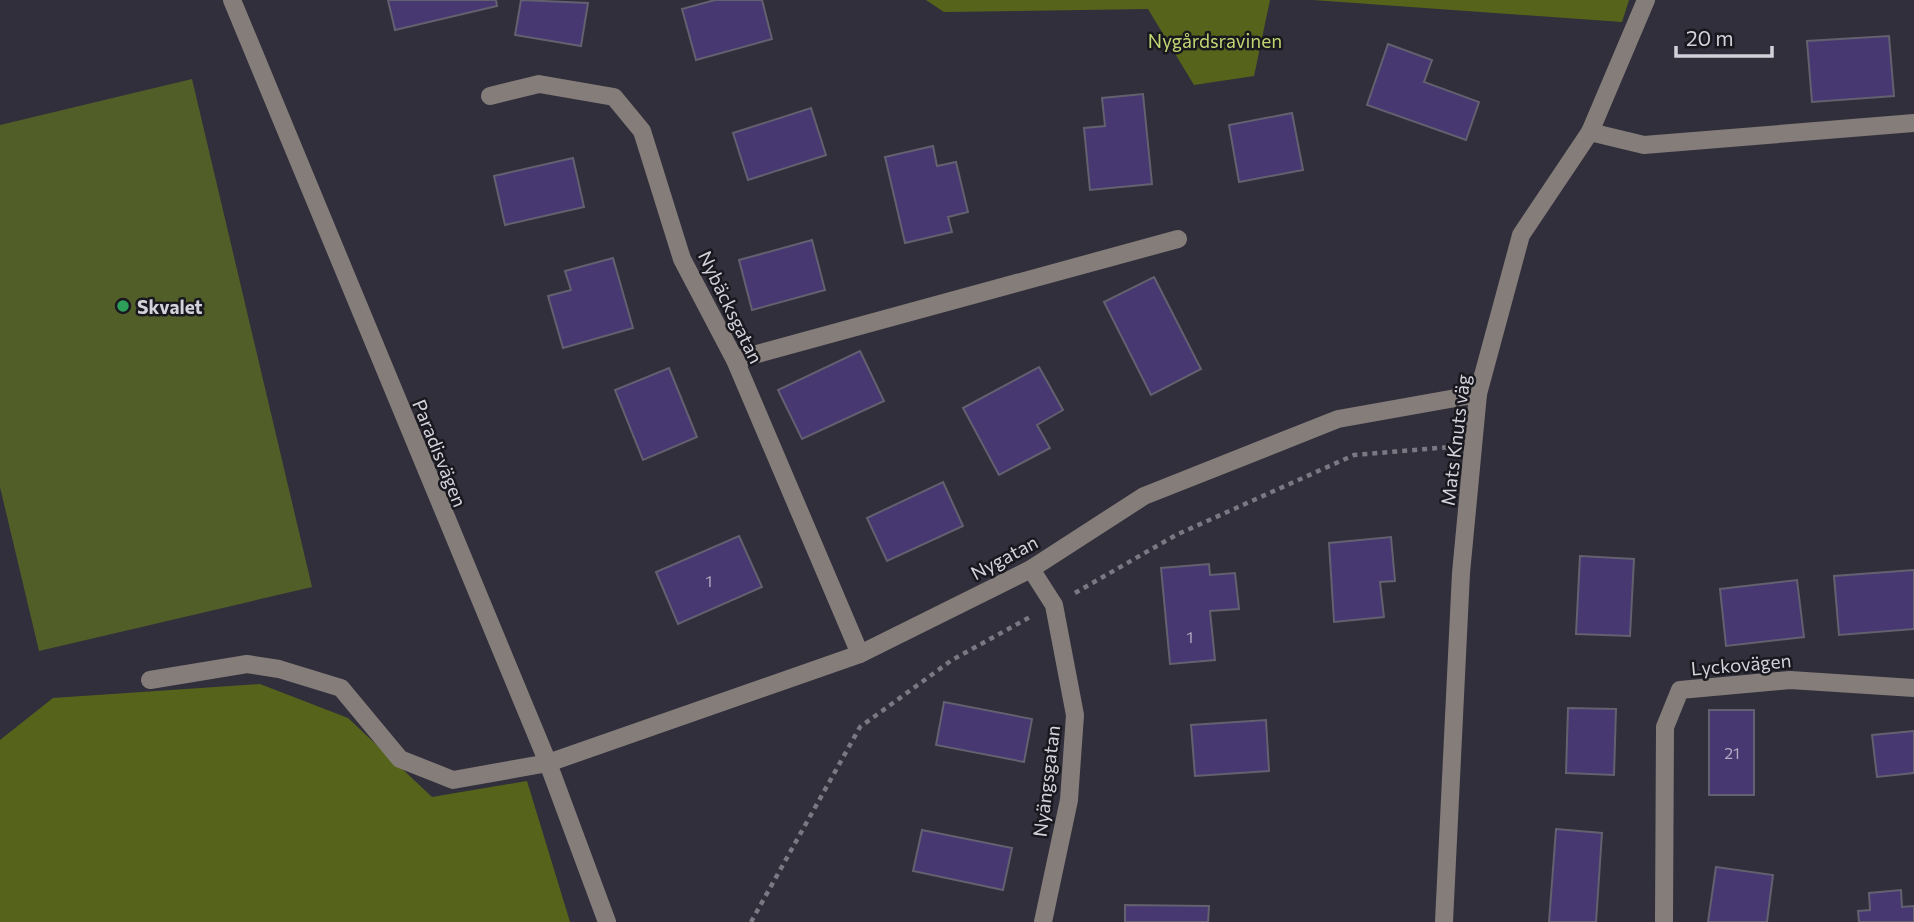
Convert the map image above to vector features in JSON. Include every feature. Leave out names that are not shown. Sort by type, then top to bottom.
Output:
[{"type":"street","name":"Paradisvägen","points":[[232,0],[548,763],[607,922]]},
{"type":"street","name":"Mats Knuts väg","points":[[1444,922],[1461,573],[1478,394],[1521,235],[1590,132],[1646,0]]},
{"type":"street","name":"Nybäcksgatan","points":[[490,96],[539,85],[614,97],[642,131],[682,259],[734,359],[860,654]]},
{"type":"street","points":[[1590,132],[1644,145],[1914,123]]},
{"type":"street","points":[[734,359],[1178,239]]},
{"type":"street","name":"Nygatan","points":[[150,680],[247,664],[279,669],[341,688],[400,759],[453,780],[548,763],[860,654],[1031,569],[1144,496],[1338,419],[1478,394]]},
{"type":"street","name":"Nyängsgatan","points":[[1031,569],[1054,605],[1075,715],[1069,800],[1043,922]]},
{"type":"street","name":"Lyckovägen","points":[[1664,922],[1665,727],[1681,690],[1790,680],[1914,688]]},
{"type":"green space","name":"Nygårdsravinen","points":[[926,0],[1270,0],[1254,76],[1194,85],[1148,9],[944,12]]},
{"type":"green space","name":"Nygårdsravinen","points":[[1313,0],[1629,0],[1622,22]]},
{"type":"green space","name":"Skvalet","points":[[192,79],[312,587],[39,651],[0,487],[0,125]]},
{"type":"green space","points":[[260,684],[348,718],[432,797],[527,781],[570,922],[0,922],[0,740],[53,698]]},
{"type":"building","points":[[388,0],[496,0],[497,6],[395,30]]},
{"type":"building","points":[[521,0],[588,3],[581,46],[515,35]]},
{"type":"building","points":[[715,0],[762,0],[772,39],[696,60],[682,9]]},
{"type":"building","points":[[1889,36],[1894,96],[1812,102],[1807,41]]},
{"type":"building","points":[[1388,44],[1432,60],[1424,82],[1479,102],[1466,140],[1367,105]]},
{"type":"building","points":[[1143,94],[1152,184],[1090,190],[1084,128],[1105,126],[1102,98]]},
{"type":"building","points":[[811,108],[826,155],[748,180],[733,133]]},
{"type":"building","points":[[1292,113],[1303,170],[1239,182],[1229,125]]},
{"type":"building","points":[[933,146],[937,166],[956,162],[968,212],[948,217],[952,232],[905,243],[885,157]]},
{"type":"building","points":[[573,158],[584,207],[505,225],[494,176]]},
{"type":"building","points":[[812,240],[825,290],[752,310],[739,260]]},
{"type":"building","points":[[613,258],[633,328],[563,348],[548,296],[571,290],[565,271]]},
{"type":"building","points":[[1154,277],[1201,369],[1151,395],[1104,302]]},
{"type":"building","points":[[860,351],[884,401],[802,439],[778,390]]},
{"type":"building","points":[[1039,367],[1063,410],[1037,425],[1050,448],[999,475],[963,408]]},
{"type":"building","points":[[669,368],[697,437],[643,460],[615,390]]},
{"type":"building","points":[[943,482],[963,526],[887,561],[867,518]]},
{"type":"building","points":[[739,536],[762,587],[678,624],[656,572]]},
{"type":"building","points":[[1391,537],[1395,581],[1380,582],[1384,617],[1334,622],[1329,543]]},
{"type":"building","points":[[1580,556],[1634,559],[1630,636],[1576,634]]},
{"type":"building","points":[[1209,564],[1210,575],[1235,573],[1239,609],[1210,611],[1215,660],[1170,664],[1161,568]]},
{"type":"building","points":[[1914,570],[1914,629],[1839,635],[1834,576]]},
{"type":"building","points":[[1797,580],[1804,637],[1726,646],[1720,589]]},
{"type":"building","points":[[944,702],[1032,719],[1024,762],[936,745]]},
{"type":"building","points":[[1568,708],[1616,709],[1614,775],[1566,773]]},
{"type":"building","points":[[1709,710],[1754,710],[1754,795],[1709,795]]},
{"type":"building","points":[[1266,720],[1269,771],[1195,776],[1191,725]]},
{"type":"building","points":[[1914,731],[1914,773],[1877,777],[1872,735]]},
{"type":"building","points":[[1556,829],[1602,833],[1596,922],[1549,922]]},
{"type":"building","points":[[922,830],[1012,848],[1003,890],[913,871]]},
{"type":"building","points":[[1716,867],[1773,875],[1767,922],[1708,922]]},
{"type":"building","points":[[1901,890],[1902,907],[1914,906],[1914,922],[1859,922],[1858,911],[1870,910],[1869,893]]},
{"type":"building","points":[[1125,905],[1209,906],[1208,922],[1125,922]]},
{"type":"place","name":"Skvalet","points":[[123,306]]}]
